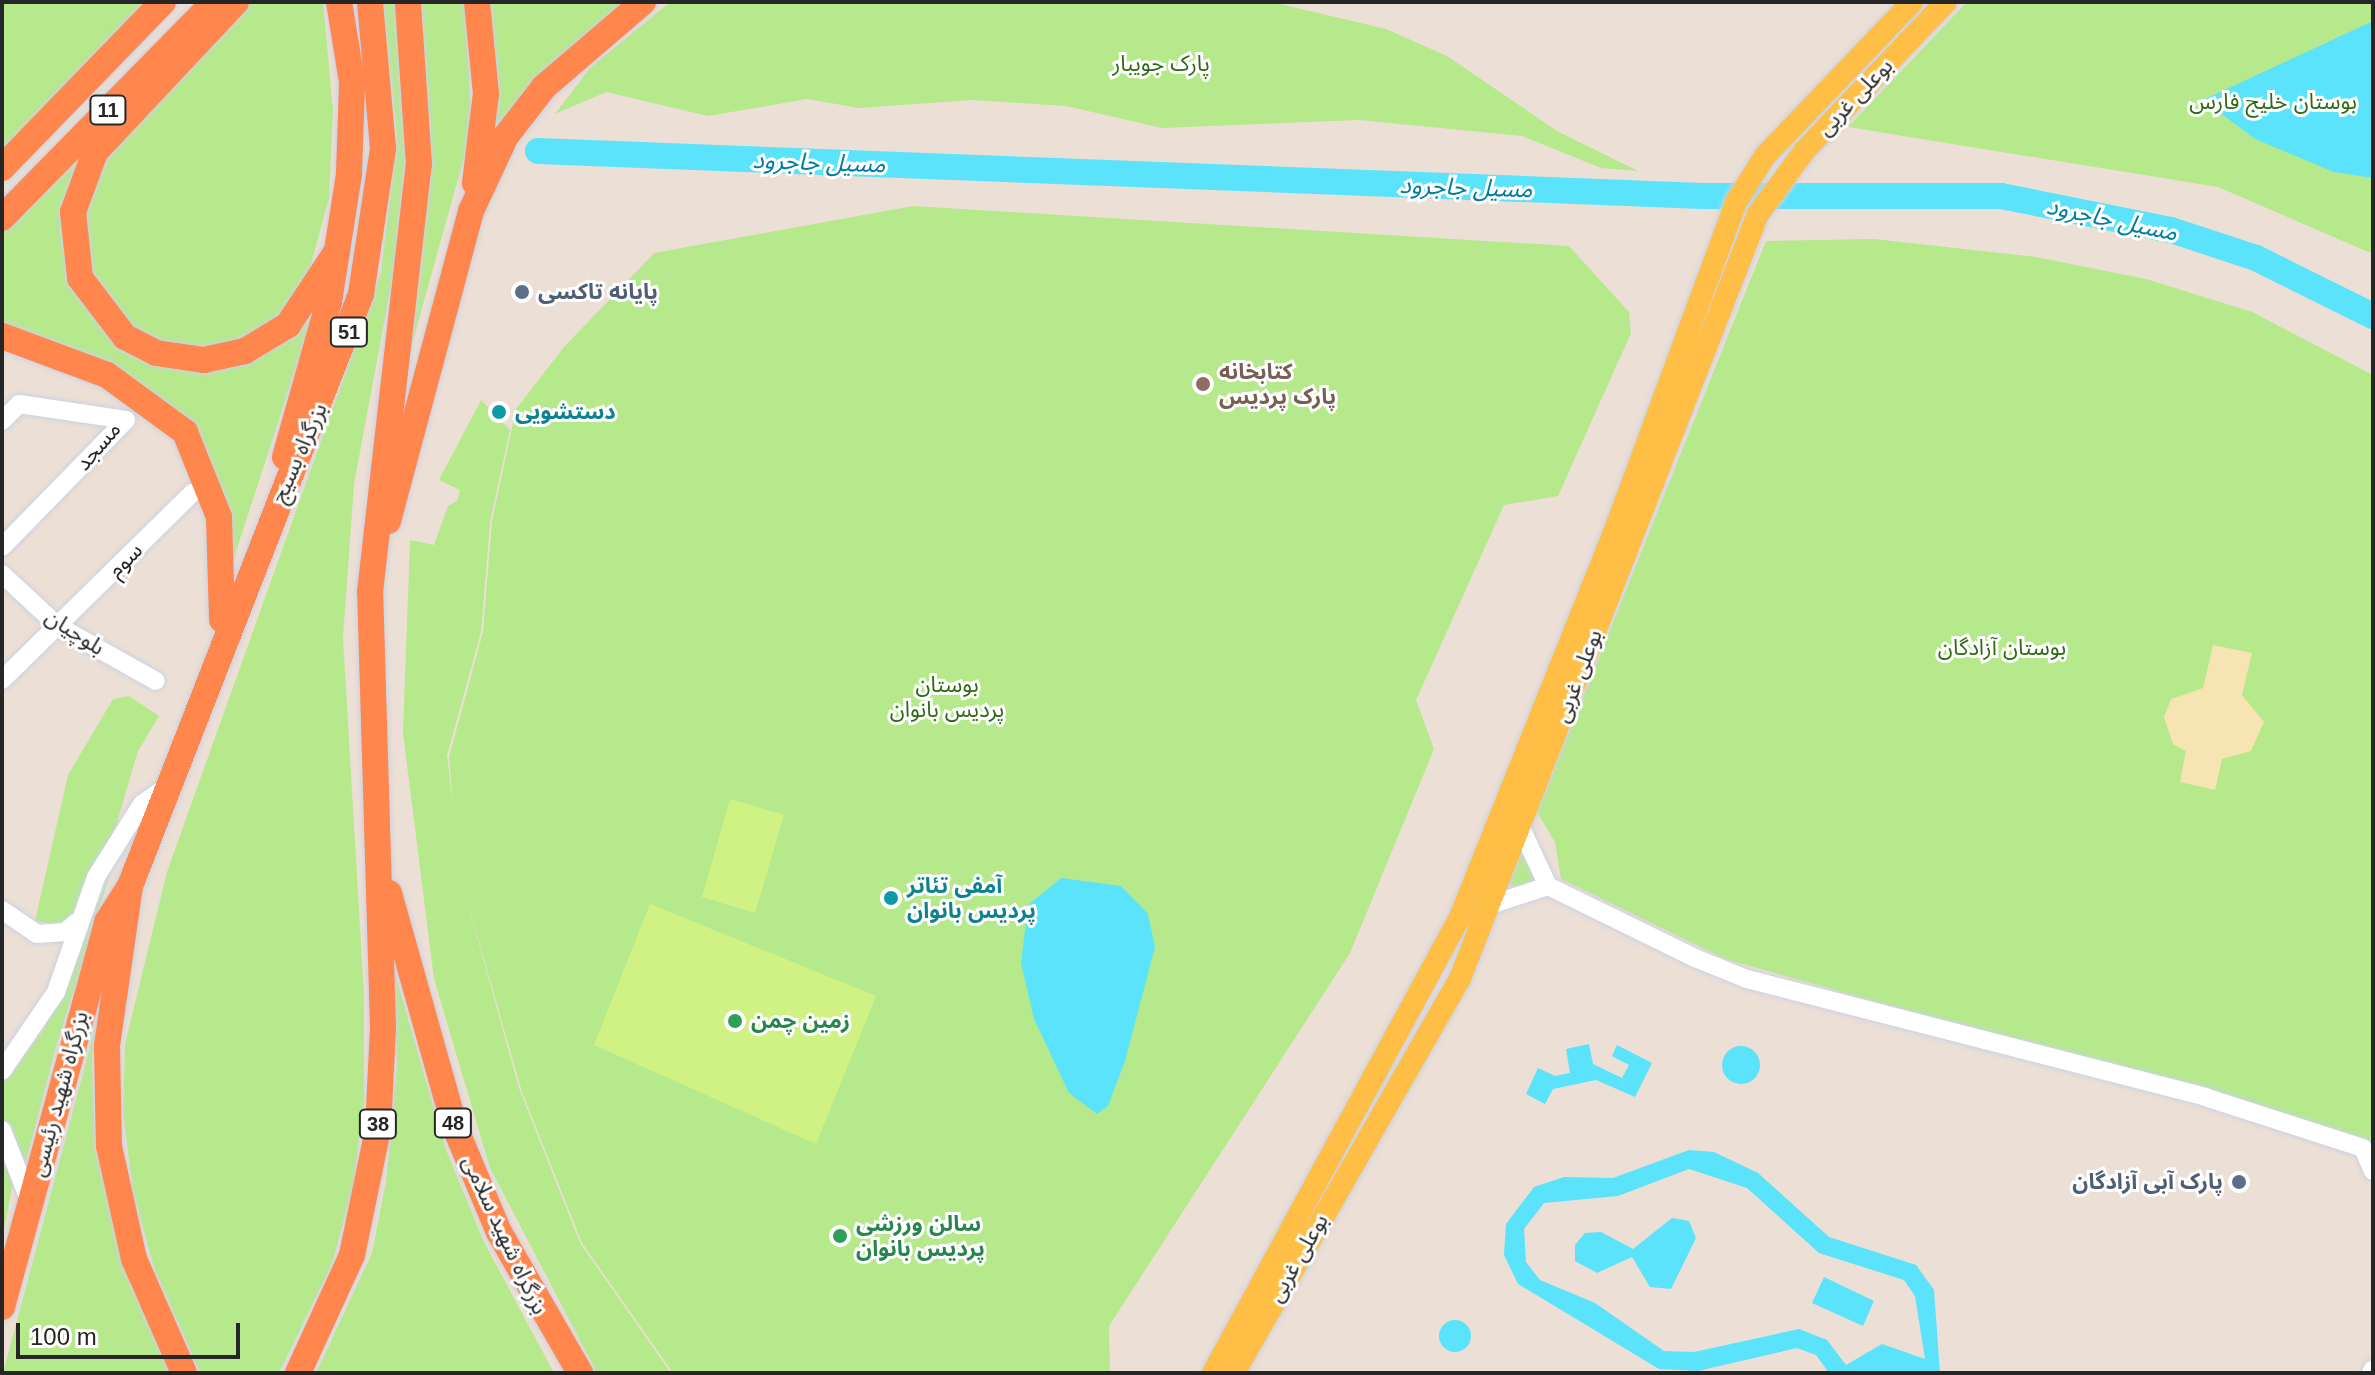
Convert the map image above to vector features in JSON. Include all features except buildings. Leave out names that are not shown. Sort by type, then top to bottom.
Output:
[{"type":"highway","name":"11","points":[[2,168],[163,2]]},
{"type":"highway","name":"11","points":[[2,218],[214,2]]},
{"type":"highway","points":[[236,2],[95,152],[73,212],[80,278],[125,337],[156,353],[204,360],[245,351],[288,325],[337,251]]},
{"type":"highway","points":[[260,539],[314,362],[337,251],[353,128],[339,2]]},
{"type":"highway","name":"بزرگراه بسیج","points":[[130,886],[260,539],[313,428],[368,269],[383,148],[370,2]]},
{"type":"highway","name":"51","points":[[379,859],[370,592],[419,165],[408,2]]},
{"type":"highway","points":[[370,592],[471,211],[486,94],[477,2]]},
{"type":"highway","points":[[471,211],[506,136],[544,87],[643,2]]},
{"type":"highway","points":[[2,336],[107,375],[185,432],[206,474],[224,544],[222,641]]},
{"type":"highway","name":"بزرگراه شهید سلامی","points":[[379,859],[454,1125],[499,1232],[579,1371]]},
{"type":"highway","name":"38","points":[[298,1373],[333,1305],[367,1206],[383,1026],[379,859]]},
{"type":"highway","points":[[130,886],[107,1046],[109,1146],[134,1259],[184,1373]]},
{"type":"highway","name":"بزرگراه شهید رئیسی","points":[[2,1307],[107,922],[130,886]]},
{"type":"main road","name":"بوعلی غربی","points":[[1213,1373],[1453,931],[1613,535],[1736,202],[1747,182],[1912,2]]},
{"type":"main road","name":"بوعلی غربی","points":[[1234,1373],[1461,976],[1761,210],[1778,184],[1946,2]]},
{"type":"street","name":"مسجد","points":[[2,421],[19,404],[126,420],[2,547]]},
{"type":"street","name":"سوم","points":[[2,680],[192,493]]},
{"type":"street","name":"بلوچیان","points":[[2,574],[58,626],[156,681]]},
{"type":"street","points":[[2,1071],[56,992],[77,922],[142,804],[165,788]]},
{"type":"street","points":[[1520,826],[1548,886],[1747,979],[2205,1097],[2363,1148],[2373,1171]]},
{"type":"street","points":[[1490,905],[1548,886]]},
{"type":"street","points":[[2,910],[37,934],[65,932],[77,922]]},
{"type":"street","points":[[2,1130],[16,1149],[29,1204]]},
{"type":"green space","points":[[2,2],[147,2],[2,150]]},
{"type":"green space","points":[[250,2],[323,2],[333,110],[329,198],[304,290],[276,324],[207,354],[142,338],[94,289],[80,250],[91,175]]},
{"type":"green space","points":[[383,2],[394,2],[408,118],[397,253],[354,484],[343,638],[364,995],[364,1099],[354,1183],[332,1264],[279,1373],[200,1373],[155,1271],[133,1192],[123,1113],[125,1044],[167,872],[381,273],[397,136]]},
{"type":"green space","points":[[419,2],[465,2],[472,129],[395,405],[430,163]]},
{"type":"green space","points":[[489,2],[629,2],[494,136]]},
{"type":"green space","name":"پارک جویبار","points":[[670,2],[1272,2],[1386,29],[1447,56],[1557,131],[1638,171],[1601,168],[1522,136],[1359,120],[1162,128],[1066,106],[972,100],[859,108],[807,99],[708,116],[606,92],[555,114],[590,68]]},
{"type":"green space","name":"بوستان خلیج فارس","points":[[1967,2],[2373,2],[2373,254],[2218,187],[1848,127]]},
{"type":"green space","points":[[150,84],[86,158],[87,306],[202,368],[320,293],[230,570],[200,440],[2,327],[2,235]]},
{"type":"green space","name":"بوستان پردیس بانوان","points":[[913,206],[1569,246],[1629,312],[1631,333],[1558,496],[1504,505],[1416,700],[1434,749],[1350,953],[1109,1326],[1110,1373],[673,1373],[582,1243],[522,1092],[460,875],[519,1088],[580,1243],[671,1373],[597,1373],[490,1168],[434,979],[403,733],[410,540],[434,545],[448,506],[457,501],[460,490],[439,480],[481,400],[510,430],[490,522],[481,632],[447,756],[453,804],[449,757],[483,632],[492,521],[516,409],[564,347],[654,253]]},
{"type":"green space","name":"بوستان آزادگان","points":[[1874,239],[2036,257],[2146,279],[2252,312],[2373,375],[2373,1143],[1725,959],[1561,879],[1555,842],[1537,812],[1766,241]]},
{"type":"green space","points":[[129,696],[159,716],[138,751],[115,829],[74,914],[62,925],[35,921],[68,775],[113,699]]},
{"type":"green space","points":[[730,799],[784,815],[755,913],[702,897]]},
{"type":"green space","points":[[1522,849],[1539,882],[1508,887]]},
{"type":"green space","points":[[114,861],[56,1047],[26,1162],[2,1122],[2,1081],[42,1032],[72,974]]},
{"type":"green space","name":"زمین چمن","points":[[650,904],[876,996],[816,1144],[594,1045]]},
{"type":"green space","points":[[394,970],[446,1150],[484,1242],[554,1373],[316,1373],[372,1253],[386,1181],[397,1064]]},
{"type":"green space","points":[[105,991],[92,1059],[95,1149],[130,1285],[170,1373],[3,1373]]},
{"type":"green space","points":[[2,1139],[13,1183],[2,1239]]},
{"type":"sand","points":[[2213,645],[2252,653],[2242,695],[2264,722],[2251,751],[2222,759],[2215,790],[2180,782],[2186,751],[2173,744],[2164,717],[2171,699],[2203,688]]},
{"type":"water","points":[[2373,21],[2373,178],[2334,172],[2255,139],[2203,100]]},
{"type":"water","points":[[1061,878],[1121,886],[1148,914],[1155,947],[1125,1061],[1108,1106],[1097,1114],[1069,1093],[1034,1019],[1021,963],[1028,905]]},
{"type":"water","points":[[1589,1044],[1593,1064],[1622,1078],[1629,1065],[1612,1056],[1617,1045],[1652,1063],[1635,1097],[1596,1080],[1553,1089],[1545,1104],[1526,1094],[1538,1068],[1555,1076],[1570,1073],[1566,1049]]},
{"type":"water","points":[[1741,1046],[1754,1052],[1760,1065],[1754,1078],[1741,1084],[1728,1078],[1722,1065],[1728,1052]]},
{"type":"water","points":[[1689,1150],[1714,1152],[1758,1173],[1829,1237],[1916,1265],[1934,1290],[1940,1373],[1829,1373],[1816,1355],[1797,1348],[1698,1371],[1659,1369],[1518,1284],[1504,1255],[1506,1224],[1534,1187],[1564,1177],[1613,1178]],"holes":[[[1689,1169],[1747,1188],[1819,1253],[1904,1280],[1915,1296],[1925,1359],[1882,1344],[1846,1365],[1827,1340],[1799,1329],[1694,1352],[1664,1351],[1595,1303],[1540,1280],[1526,1262],[1524,1229],[1544,1203],[1618,1196]]]},
{"type":"water","points":[[1672,1218],[1689,1221],[1696,1238],[1671,1289],[1650,1287],[1632,1257],[1597,1273],[1575,1261],[1575,1245],[1585,1233],[1601,1232],[1633,1249]]},
{"type":"water","points":[[1824,1277],[1874,1301],[1863,1326],[1812,1303]]},
{"type":"water","points":[[1455,1320],[1466,1325],[1471,1336],[1466,1347],[1455,1352],[1444,1347],[1439,1336],[1444,1325]]},
{"type":"waterway","name":"مسیل جاجرود","points":[[538,151],[1702,196],[2001,196],[2171,230],[2256,258],[2373,316]]},
{"type":"place","name":"پایانه تاکسی","points":[[522,292]]},
{"type":"place","name":"کتابخانه پارک پردیس","points":[[1203,384]]},
{"type":"place","name":"دستشویی","points":[[499,412]]},
{"type":"place","name":"آمفی تئاتر پردیس بانوان","points":[[891,898]]},
{"type":"place","name":"زمین چمن","points":[[735,1021]]},
{"type":"place","name":"پارک آبی آزادگان","points":[[2239,1182]]},
{"type":"place","name":"سالن ورزشی پردیس بانوان","points":[[840,1236]]}]
